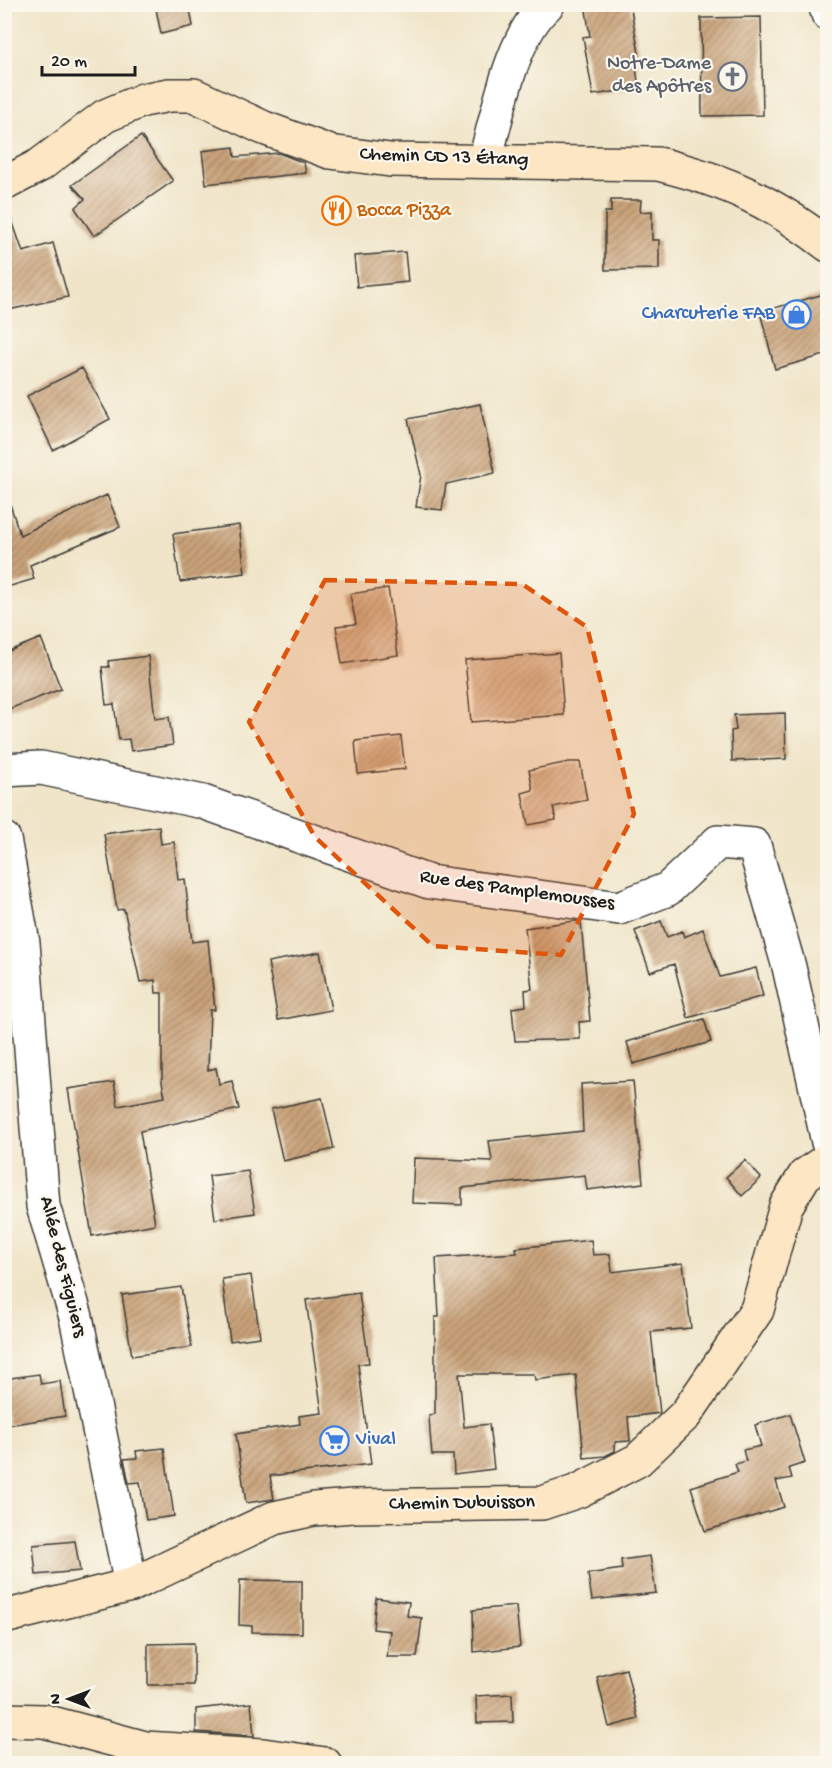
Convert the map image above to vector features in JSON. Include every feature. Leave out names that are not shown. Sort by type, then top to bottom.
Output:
[{"type":"main road","name":"Chemin CD 13 Étang","points":[[4,184],[40,165],[105,116],[143,100],[169,95],[194,95],[264,128],[330,152],[390,160],[658,164],[695,173],[768,202],[828,246]]},
{"type":"main road","name":"Chemin Dubuisson","points":[[4,1617],[131,1585],[274,1518],[314,1509],[352,1506],[542,1503],[578,1491],[638,1460],[686,1414],[757,1310],[786,1206],[805,1175],[828,1159]]},
{"type":"main road","points":[[4,1720],[44,1721],[145,1748],[263,1755],[325,1764]]},
{"type":"street","points":[[485,160],[514,60],[536,15],[548,4]]},
{"type":"street","points":[[825,4],[828,14]]},
{"type":"street","name":"Rue des Pamplemousses","points":[[4,770],[41,768],[203,802],[429,882],[619,908],[668,889],[718,842],[754,845],[789,967],[828,1142]]},
{"type":"street","name":"Allée des Figuiers","points":[[4,839],[24,943],[43,1206],[76,1317],[131,1585]]},
{"type":"highlighted area","points":[[325,580],[522,584],[587,627],[634,814],[561,955],[433,946],[315,837],[249,722]]},
{"type":"building","points":[[155,4],[189,4],[193,26],[161,34]]},
{"type":"building","points":[[585,4],[630,4],[639,53],[634,54],[639,88],[593,95],[583,37],[590,36]]},
{"type":"building","name":"Notre-Dame des Apôtres","points":[[761,17],[763,115],[702,116],[701,18]]},
{"type":"building","points":[[141,136],[173,181],[94,236],[75,208],[85,199],[72,185]]},
{"type":"building","points":[[234,147],[235,157],[279,153],[304,163],[306,173],[206,184],[202,151]]},
{"type":"building","points":[[611,200],[641,200],[640,212],[652,211],[652,240],[659,240],[659,269],[605,270],[605,212],[611,212]]},
{"type":"building","points":[[4,209],[8,209],[23,252],[53,243],[68,297],[4,311]]},
{"type":"building","points":[[405,252],[408,282],[357,287],[354,256]]},
{"type":"building","points":[[824,294],[828,308],[828,354],[775,369],[760,312]]},
{"type":"building","points":[[82,368],[110,419],[53,450],[27,396]]},
{"type":"building","points":[[480,404],[495,473],[446,484],[442,510],[416,507],[421,475],[408,419]]},
{"type":"building","points":[[107,495],[120,527],[30,565],[34,579],[4,588],[4,505],[10,504],[20,535]]},
{"type":"building","points":[[239,525],[245,573],[180,582],[173,534]]},
{"type":"building","points":[[388,588],[398,655],[342,664],[336,626],[356,624],[350,594]]},
{"type":"building","points":[[41,638],[61,689],[4,711],[4,653]]},
{"type":"building","points":[[559,653],[564,715],[471,722],[465,660]]},
{"type":"building","points":[[148,656],[155,719],[169,717],[173,745],[131,751],[129,739],[119,740],[114,704],[106,705],[102,667],[109,667],[108,661]]},
{"type":"building","points":[[785,713],[786,759],[732,761],[731,731],[736,730],[734,715]]},
{"type":"building","points":[[401,736],[405,769],[358,774],[355,741]]},
{"type":"building","points":[[580,762],[587,800],[553,807],[556,820],[528,825],[522,793],[533,790],[529,770]]},
{"type":"building","points":[[159,826],[161,844],[174,842],[178,880],[185,879],[192,942],[208,940],[215,1010],[210,1010],[208,1070],[216,1068],[219,1084],[232,1081],[239,1109],[140,1131],[155,1224],[92,1236],[68,1089],[114,1082],[118,1106],[165,1097],[162,1082],[162,993],[156,993],[155,980],[140,982],[124,909],[117,910],[104,834]]},
{"type":"building","points":[[661,921],[667,937],[682,931],[684,937],[703,929],[720,977],[756,968],[763,996],[688,1018],[674,964],[650,972],[635,931]]},
{"type":"building","points":[[581,922],[590,1021],[579,1022],[580,1039],[515,1041],[512,1008],[526,1006],[525,990],[532,989],[525,928]]},
{"type":"building","points":[[320,952],[331,1010],[278,1020],[268,962]]},
{"type":"building","points":[[704,1019],[711,1042],[633,1064],[627,1042]]},
{"type":"building","points":[[633,1081],[643,1183],[587,1190],[585,1175],[462,1188],[462,1205],[412,1203],[414,1158],[492,1161],[489,1141],[583,1131],[581,1084]]},
{"type":"building","points":[[322,1098],[334,1149],[283,1161],[271,1109]]},
{"type":"building","points":[[745,1160],[761,1178],[742,1196],[726,1177]]},
{"type":"building","points":[[248,1171],[255,1213],[215,1219],[209,1176]]},
{"type":"building","points":[[591,1240],[593,1255],[610,1254],[612,1272],[683,1263],[691,1328],[651,1332],[660,1413],[628,1417],[630,1441],[615,1442],[615,1451],[605,1456],[584,1458],[576,1375],[535,1380],[534,1374],[459,1374],[464,1427],[489,1424],[494,1469],[454,1474],[453,1455],[432,1455],[430,1433],[429,1415],[435,1414],[435,1317],[439,1317],[436,1258],[517,1253],[516,1248]]},
{"type":"building","points":[[251,1275],[260,1337],[230,1341],[222,1279]]},
{"type":"building","points":[[181,1287],[192,1347],[132,1356],[122,1295]]},
{"type":"building","points":[[359,1293],[369,1363],[358,1364],[371,1464],[270,1476],[274,1499],[246,1503],[236,1434],[300,1424],[299,1416],[322,1413],[306,1300]]},
{"type":"building","points":[[39,1374],[41,1384],[60,1381],[65,1416],[8,1425],[4,1404],[4,1379]]},
{"type":"building","points":[[790,1414],[805,1463],[789,1468],[792,1478],[776,1481],[784,1507],[705,1531],[691,1487],[738,1472],[735,1464],[746,1461],[743,1450],[761,1446],[755,1425]]},
{"type":"building","points":[[164,1448],[174,1516],[146,1520],[140,1482],[129,1483],[124,1459],[137,1458],[136,1451]]},
{"type":"building","points":[[75,1541],[80,1571],[36,1575],[33,1545]]},
{"type":"building","points":[[650,1556],[656,1593],[592,1600],[588,1574],[622,1569],[621,1560]]},
{"type":"building","points":[[240,1580],[302,1581],[302,1633],[252,1632],[252,1626],[239,1625]]},
{"type":"building","points":[[376,1598],[409,1602],[407,1616],[422,1618],[417,1657],[387,1657],[390,1631],[373,1629]]},
{"type":"building","points":[[516,1606],[520,1647],[474,1652],[473,1610]]},
{"type":"building","points":[[194,1643],[194,1685],[148,1685],[148,1644]]},
{"type":"building","points":[[626,1669],[638,1719],[609,1727],[597,1677]]},
{"type":"building","points":[[512,1694],[513,1722],[477,1723],[476,1696]]},
{"type":"building","points":[[251,1703],[254,1736],[196,1732],[196,1709]]},
{"type":"place","name":"Notre-Dame des Apôtres","points":[[732,76]]},
{"type":"place","name":"Bocca Pizza","points":[[336,211]]},
{"type":"place","name":"Charcuterie FAB","points":[[796,314]]},
{"type":"place","name":"Vival","points":[[335,1440]]}]
